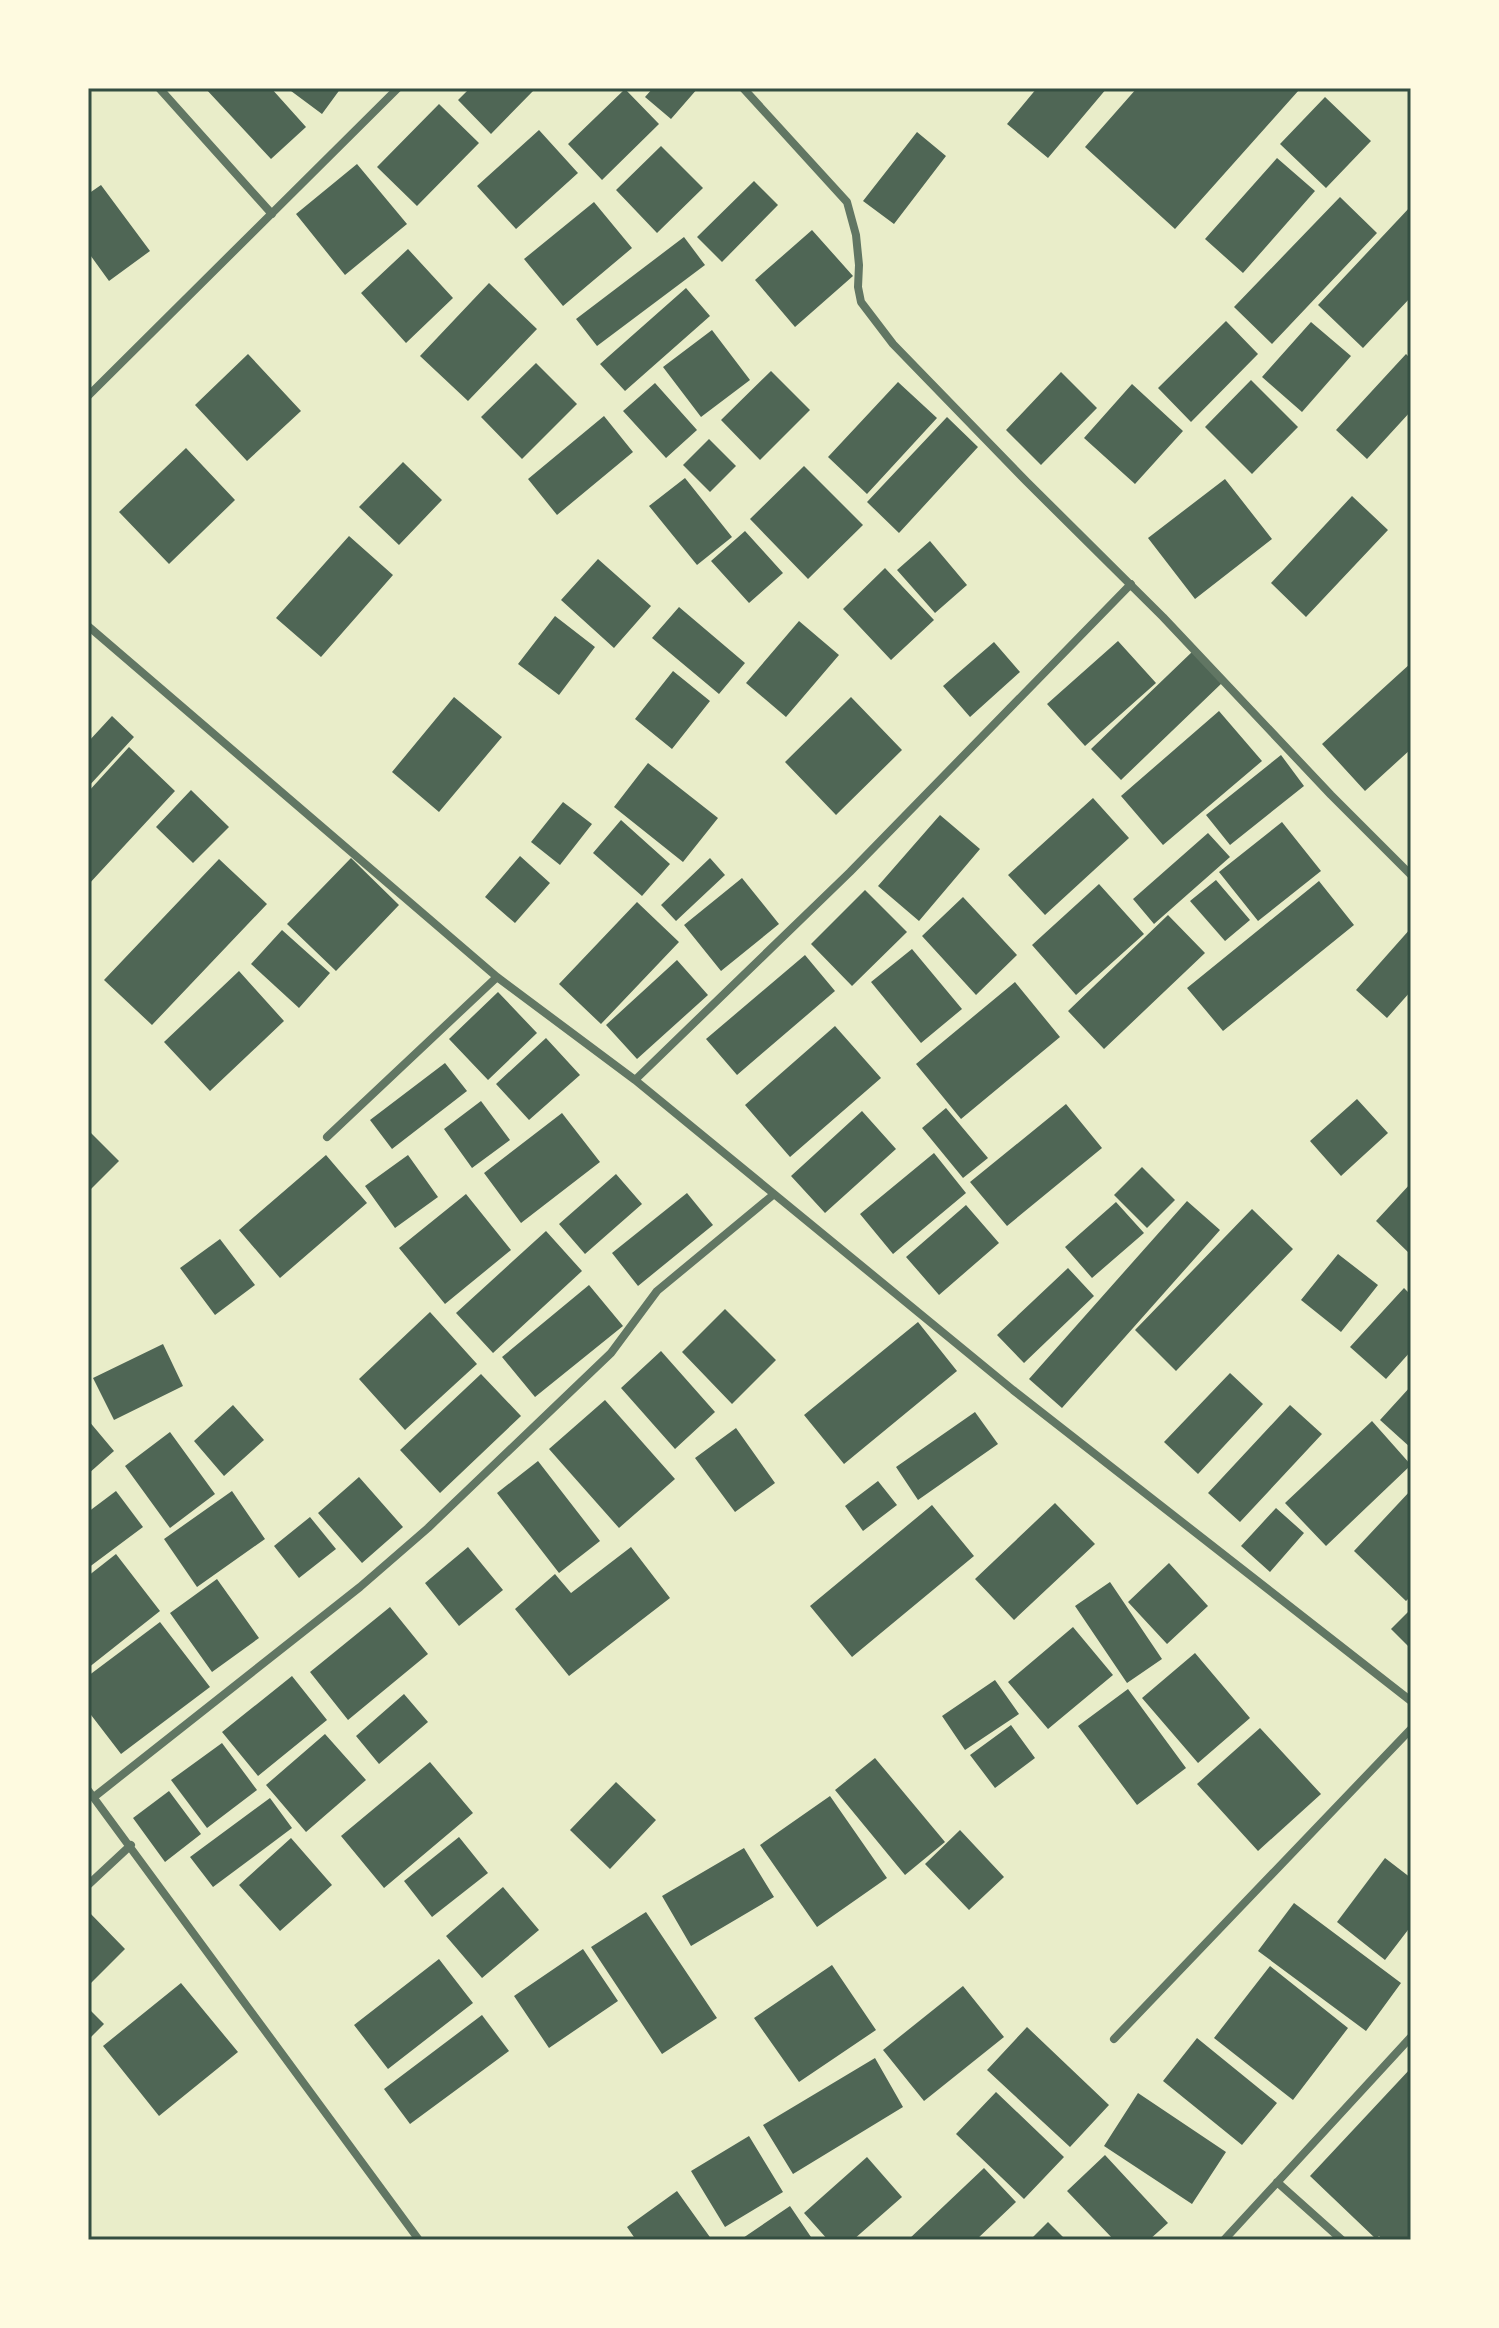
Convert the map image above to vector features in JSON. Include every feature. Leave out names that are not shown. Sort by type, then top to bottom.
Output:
[{"type":"street","points":[[159,88],[272,214]]},
{"type":"street","points":[[88,396],[398,88]]},
{"type":"street","points":[[743,88],[847,202],[856,235],[861,302],[893,344],[1131,584],[1331,795],[1409,868]]},
{"type":"street","points":[[635,1080],[850,872],[1131,584]]},
{"type":"street","points":[[88,626],[497,977],[635,1080],[1013,1390],[1411,1701]]},
{"type":"street","points":[[327,1137],[497,977]]},
{"type":"street","points":[[419,2240],[91,1794],[360,1587],[417,1538],[611,1353],[657,1291],[773,1195]]},
{"type":"street","points":[[1114,2039],[1411,1729]]},
{"type":"street","points":[[88,1885],[131,1845]]},
{"type":"street","points":[[1224,2240],[1411,2037]]},
{"type":"street","points":[[1277,2182],[1342,2240]]},
{"type":"building","points":[[205,88],[271,88],[306,127],[271,159]]},
{"type":"building","points":[[287,88],[341,88],[322,114]]},
{"type":"building","points":[[470,88],[534,90],[491,134],[458,100]]},
{"type":"building","points":[[653,88],[698,88],[671,119],[645,97]]},
{"type":"building","points":[[1037,88],[1107,88],[1048,158],[1007,124]]},
{"type":"building","points":[[1137,88],[1299,90],[1175,229],[1085,147]]},
{"type":"building","points":[[625,89],[659,124],[602,180],[568,144]]},
{"type":"building","points":[[1325,97],[1371,141],[1326,188],[1280,144]]},
{"type":"building","points":[[439,104],[479,143],[417,206],[377,167]]},
{"type":"building","points":[[539,130],[578,173],[516,229],[477,186]]},
{"type":"building","points":[[917,132],[946,156],[894,224],[863,201]]},
{"type":"building","points":[[661,146],[703,188],[657,233],[616,190]]},
{"type":"building","points":[[1277,158],[1315,191],[1243,273],[1205,239]]},
{"type":"building","points":[[357,164],[407,224],[345,275],[296,214]]},
{"type":"building","points":[[754,181],[778,205],[722,262],[697,237]]},
{"type":"building","points":[[101,185],[150,251],[109,281],[88,252],[88,194]]},
{"type":"building","points":[[1340,197],[1377,233],[1272,344],[1234,307]]},
{"type":"building","points":[[594,202],[632,248],[563,306],[524,259]]},
{"type":"building","points":[[1411,206],[1411,297],[1363,348],[1318,305]]},
{"type":"building","points":[[812,230],[853,276],[795,327],[755,280]]},
{"type":"building","points":[[684,237],[705,265],[597,346],[576,319]]},
{"type":"building","points":[[408,249],[453,298],[406,343],[361,293]]},
{"type":"building","points":[[489,283],[537,329],[468,401],[420,356]]},
{"type":"building","points":[[686,288],[710,316],[625,391],[600,364]]},
{"type":"building","points":[[1226,321],[1258,354],[1191,422],[1158,388]]},
{"type":"building","points":[[1311,322],[1351,356],[1302,412],[1262,377]]},
{"type":"building","points":[[712,330],[750,380],[701,417],[663,367]]},
{"type":"building","points":[[248,354],[301,411],[247,461],[195,405]]},
{"type":"building","points":[[1406,354],[1411,359],[1411,411],[1367,459],[1336,430]]},
{"type":"building","points":[[536,363],[577,404],[522,459],[481,417]]},
{"type":"building","points":[[771,371],[810,410],[760,460],[721,420]]},
{"type":"building","points":[[1061,372],[1097,408],[1041,465],[1006,430]]},
{"type":"building","points":[[1251,380],[1298,427],[1252,474],[1205,427]]},
{"type":"building","points":[[898,382],[937,418],[867,494],[828,457]]},
{"type":"building","points":[[655,383],[697,430],[666,458],[623,411]]},
{"type":"building","points":[[1132,384],[1183,431],[1135,484],[1084,438]]},
{"type":"building","points":[[604,416],[633,452],[557,515],[528,479]]},
{"type":"building","points":[[947,417],[978,447],[899,533],[867,502]]},
{"type":"building","points":[[709,439],[736,466],[710,492],[683,465]]},
{"type":"building","points":[[186,448],[235,500],[169,564],[119,512]]},
{"type":"building","points":[[403,462],[442,500],[399,545],[359,507]]},
{"type":"building","points":[[804,466],[863,525],[808,579],[750,519]]},
{"type":"building","points":[[685,478],[732,537],[697,565],[649,506]]},
{"type":"building","points":[[1225,479],[1272,539],[1195,599],[1148,538]]},
{"type":"building","points":[[1352,496],[1388,530],[1306,617],[1271,583]]},
{"type":"building","points":[[745,531],[783,573],[749,603],[711,561]]},
{"type":"building","points":[[349,536],[393,575],[321,657],[276,618]]},
{"type":"building","points":[[930,541],[967,585],[935,613],[897,570]]},
{"type":"building","points":[[598,559],[651,606],[614,648],[561,600]]},
{"type":"building","points":[[885,568],[934,620],[891,660],[843,609]]},
{"type":"building","points":[[679,607],[745,663],[719,694],[652,638]]},
{"type":"building","points":[[555,616],[595,647],[559,695],[518,664]]},
{"type":"building","points":[[799,621],[839,655],[786,717],[746,683]]},
{"type":"building","points":[[1118,641],[1156,683],[1085,746],[1047,704]]},
{"type":"building","points":[[994,642],[1020,672],[970,717],[943,686]]},
{"type":"building","points":[[1193,651],[1223,682],[1121,780],[1091,749]]},
{"type":"building","points":[[1411,663],[1411,749],[1365,791],[1322,744]]},
{"type":"building","points":[[673,671],[710,701],[672,749],[635,719]]},
{"type":"building","points":[[454,697],[502,737],[439,812],[392,772]]},
{"type":"building","points":[[851,697],[902,750],[836,815],[785,762]]},
{"type":"building","points":[[1219,711],[1262,761],[1163,845],[1121,796]]},
{"type":"building","points":[[112,716],[134,737],[88,787],[88,742]]},
{"type":"building","points":[[129,747],[175,791],[88,885],[88,792]]},
{"type":"building","points":[[1281,755],[1304,786],[1230,845],[1206,815]]},
{"type":"building","points":[[648,763],[718,818],[683,862],[614,807]]},
{"type":"building","points":[[191,790],[229,827],[193,863],[156,827]]},
{"type":"building","points":[[1093,798],[1129,838],[1045,915],[1008,875]]},
{"type":"building","points":[[563,802],[592,824],[560,865],[531,842]]},
{"type":"building","points":[[940,815],[980,849],[919,921],[878,886]]},
{"type":"building","points":[[621,820],[670,864],[642,896],[593,853]]},
{"type":"building","points":[[1282,822],[1321,871],[1258,921],[1219,872]]},
{"type":"building","points":[[1208,833],[1230,857],[1154,924],[1133,899]]},
{"type":"building","points":[[520,856],[550,883],[515,923],[485,897]]},
{"type":"building","points":[[351,858],[399,905],[336,971],[287,924]]},
{"type":"building","points":[[710,858],[725,875],[676,921],[661,905]]},
{"type":"building","points":[[219,859],[267,904],[152,1025],[104,980]]},
{"type":"building","points":[[742,878],[779,924],[721,971],[684,925]]},
{"type":"building","points":[[1216,880],[1250,920],[1225,941],[1190,901]]},
{"type":"building","points":[[1319,881],[1354,925],[1223,1031],[1187,988]]},
{"type":"building","points":[[1099,884],[1144,934],[1076,995],[1032,945]]},
{"type":"building","points":[[865,890],[907,932],[852,986],[811,944]]},
{"type":"building","points":[[963,897],[1017,955],[976,995],[922,936]]},
{"type":"building","points":[[637,902],[679,942],[601,1024],[559,984]]},
{"type":"building","points":[[1168,915],[1205,953],[1104,1049],[1068,1011]]},
{"type":"building","points":[[1411,928],[1411,991],[1387,1018],[1356,990]]},
{"type":"building","points":[[282,930],[330,973],[299,1008],[251,964]]},
{"type":"building","points":[[912,949],[962,1009],[921,1043],[871,982]]},
{"type":"building","points":[[805,955],[835,991],[737,1075],[706,1039]]},
{"type":"building","points":[[677,960],[708,995],[637,1059],[606,1025]]},
{"type":"building","points":[[239,971],[284,1021],[210,1091],[164,1042]]},
{"type":"building","points":[[1015,982],[1060,1037],[961,1119],[916,1064]]},
{"type":"building","points":[[498,992],[537,1033],[488,1080],[449,1039]]},
{"type":"building","points":[[835,1026],[881,1078],[790,1157],[745,1105]]},
{"type":"building","points":[[546,1038],[580,1075],[529,1120],[496,1084]]},
{"type":"building","points":[[445,1063],[467,1091],[392,1149],[370,1120]]},
{"type":"building","points":[[1357,1099],[1388,1133],[1341,1176],[1310,1141]]},
{"type":"building","points":[[481,1101],[510,1140],[472,1168],[444,1129]]},
{"type":"building","points":[[1066,1104],[1102,1148],[1007,1226],[970,1182]]},
{"type":"building","points":[[946,1108],[988,1158],[963,1178],[922,1128]]},
{"type":"building","points":[[862,1111],[896,1149],[825,1213],[791,1176]]},
{"type":"building","points":[[562,1113],[600,1162],[521,1223],[484,1173]]},
{"type":"building","points":[[88,1130],[119,1161],[88,1192]]},
{"type":"building","points":[[934,1153],[966,1193],[893,1254],[860,1214]]},
{"type":"building","points":[[326,1155],[367,1203],[280,1278],[239,1230]]},
{"type":"building","points":[[408,1155],[438,1197],[395,1228],[365,1186]]},
{"type":"building","points":[[1142,1167],[1175,1200],[1147,1228],[1114,1195]]},
{"type":"building","points":[[616,1174],[642,1204],[585,1254],[559,1224]]},
{"type":"building","points":[[1411,1183],[1411,1255],[1376,1221]]},
{"type":"building","points":[[687,1193],[713,1225],[638,1286],[612,1253]]},
{"type":"building","points":[[466,1194],[511,1250],[445,1304],[399,1248]]},
{"type":"building","points":[[1187,1201],[1220,1230],[1062,1408],[1029,1379]]},
{"type":"building","points":[[1116,1202],[1144,1233],[1092,1278],[1065,1247]]},
{"type":"building","points":[[966,1205],[999,1243],[939,1295],[906,1257]]},
{"type":"building","points":[[1252,1209],[1293,1249],[1176,1371],[1135,1330]]},
{"type":"building","points":[[546,1231],[582,1271],[493,1353],[456,1313]]},
{"type":"building","points":[[220,1239],[255,1285],[215,1315],[180,1268]]},
{"type":"building","points":[[1338,1254],[1378,1285],[1341,1332],[1301,1300]]},
{"type":"building","points":[[1068,1268],[1094,1296],[1024,1363],[997,1335]]},
{"type":"building","points":[[589,1285],[623,1326],[535,1397],[502,1357]]},
{"type":"building","points":[[1404,1288],[1411,1295],[1411,1351],[1386,1379],[1350,1347]]},
{"type":"building","points":[[725,1309],[776,1360],[732,1404],[682,1352]]},
{"type":"building","points":[[430,1312],[477,1364],[405,1430],[359,1379]]},
{"type":"building","points":[[918,1322],[957,1371],[844,1464],[804,1415]]},
{"type":"building","points":[[163,1344],[183,1386],[114,1420],[93,1378]]},
{"type":"building","points":[[661,1351],[715,1412],[675,1449],[621,1388]]},
{"type":"building","points":[[1230,1373],[1263,1404],[1198,1474],[1164,1442]]},
{"type":"building","points":[[481,1374],[521,1416],[440,1493],[400,1450]]},
{"type":"building","points":[[1411,1386],[1411,1448],[1380,1420]]},
{"type":"building","points":[[605,1400],[675,1479],[619,1528],[549,1449]]},
{"type":"building","points":[[233,1405],[264,1440],[224,1476],[194,1441]]},
{"type":"building","points":[[1290,1405],[1322,1434],[1240,1522],[1208,1493]]},
{"type":"building","points":[[975,1412],[998,1444],[918,1500],[896,1467]]},
{"type":"building","points":[[88,1420],[114,1451],[88,1474]]},
{"type":"building","points":[[1372,1421],[1411,1465],[1326,1546],[1285,1503]]},
{"type":"building","points":[[736,1428],[775,1483],[735,1512],[695,1458]]},
{"type":"building","points":[[170,1432],[215,1494],[170,1528],[125,1466]]},
{"type":"building","points":[[538,1461],[600,1541],[559,1573],[497,1493]]},
{"type":"building","points":[[359,1477],[403,1527],[362,1563],[318,1513]]},
{"type":"building","points":[[878,1481],[897,1505],[863,1531],[845,1506]]},
{"type":"building","points":[[1411,1490],[1411,1596],[1406,1601],[1354,1551]]},
{"type":"building","points":[[116,1491],[143,1527],[88,1568],[88,1512]]},
{"type":"building","points":[[232,1491],[265,1539],[197,1587],[164,1539]]},
{"type":"building","points":[[1055,1503],[1095,1544],[1014,1620],[975,1579]]},
{"type":"building","points":[[932,1505],[974,1556],[852,1657],[810,1606]]},
{"type":"building","points":[[1276,1508],[1304,1533],[1270,1572],[1241,1546]]},
{"type":"building","points":[[310,1517],[336,1549],[299,1578],[274,1546]]},
{"type":"building","points":[[468,1547],[503,1590],[459,1626],[425,1583]]},
{"type":"building","points":[[631,1547],[670,1598],[569,1676],[515,1609],[555,1574],[571,1593]]},
{"type":"building","points":[[116,1554],[160,1611],[88,1668],[88,1576]]},
{"type":"building","points":[[1169,1563],[1208,1606],[1167,1644],[1128,1602]]},
{"type":"building","points":[[217,1579],[259,1638],[212,1672],[170,1613]]},
{"type":"building","points":[[1110,1582],[1162,1659],[1127,1683],[1075,1606]]},
{"type":"building","points":[[390,1607],[428,1654],[348,1720],[310,1672]]},
{"type":"building","points":[[1411,1609],[1411,1649],[1391,1629]]},
{"type":"building","points":[[160,1622],[210,1687],[121,1754],[88,1711],[88,1676]]},
{"type":"building","points":[[1073,1627],[1113,1675],[1048,1729],[1008,1682]]},
{"type":"building","points":[[1195,1653],[1250,1718],[1198,1763],[1142,1698]]},
{"type":"building","points":[[292,1676],[327,1720],[258,1776],[222,1732]]},
{"type":"building","points":[[995,1680],[1019,1714],[965,1750],[942,1716]]},
{"type":"building","points":[[1128,1689],[1186,1768],[1137,1805],[1078,1726]]},
{"type":"building","points":[[404,1694],[428,1722],[379,1764],[356,1736]]},
{"type":"building","points":[[1011,1725],[1035,1758],[995,1788],[970,1755]]},
{"type":"building","points":[[1260,1728],[1321,1794],[1258,1851],[1197,1784]]},
{"type":"building","points":[[325,1734],[366,1780],[306,1832],[266,1785]]},
{"type":"building","points":[[222,1743],[257,1790],[207,1828],[171,1780]]},
{"type":"building","points":[[875,1758],[945,1842],[905,1875],[835,1790]]},
{"type":"building","points":[[430,1762],[473,1813],[384,1888],[341,1836]]},
{"type":"building","points":[[616,1782],[656,1820],[610,1869],[570,1830]]},
{"type":"building","points":[[169,1791],[201,1834],[165,1862],[133,1818]]},
{"type":"building","points":[[830,1796],[887,1878],[817,1927],[760,1845]]},
{"type":"building","points":[[270,1798],[292,1828],[213,1887],[190,1857]]},
{"type":"building","points":[[960,1830],[1004,1877],[969,1910],[925,1864]]},
{"type":"building","points":[[459,1837],[488,1873],[432,1917],[404,1881]]},
{"type":"building","points":[[291,1838],[332,1885],[280,1931],[239,1885]]},
{"type":"building","points":[[744,1848],[774,1897],[691,1946],[662,1896]]},
{"type":"building","points":[[1385,1858],[1411,1878],[1411,1926],[1385,1960],[1337,1922]]},
{"type":"building","points":[[503,1887],[539,1930],[482,1978],[446,1936]]},
{"type":"building","points":[[1294,1903],[1401,1983],[1366,2031],[1258,1951]]},
{"type":"building","points":[[88,1911],[125,1949],[88,1986]]},
{"type":"building","points":[[646,1912],[717,2018],[662,2054],[591,1947]]},
{"type":"building","points":[[583,1949],[618,2001],[549,2048],[514,1996]]},
{"type":"building","points":[[439,1959],[473,2003],[388,2069],[354,2025]]},
{"type":"building","points":[[832,1965],[876,2030],[799,2082],[754,2018]]},
{"type":"building","points":[[1270,1966],[1348,2028],[1293,2100],[1214,2038]]},
{"type":"building","points":[[181,1983],[238,2052],[159,2116],[103,2046]]},
{"type":"building","points":[[963,1986],[1004,2037],[924,2101],[883,2050]]},
{"type":"building","points":[[88,2008],[104,2024],[88,2040]]},
{"type":"building","points":[[482,2015],[509,2051],[410,2124],[384,2089]]},
{"type":"building","points":[[1027,2027],[1109,2105],[1070,2147],[987,2070]]},
{"type":"building","points":[[1197,2038],[1277,2103],[1242,2145],[1163,2081]]},
{"type":"building","points":[[875,2058],[903,2107],[793,2174],[763,2125]]},
{"type":"building","points":[[1411,2068],[1411,2240],[1383,2240],[1379,2236],[1376,2239],[1310,2176]]},
{"type":"building","points":[[996,2092],[1064,2157],[1024,2199],[956,2134]]},
{"type":"building","points":[[1138,2093],[1226,2152],[1192,2204],[1104,2146]]},
{"type":"building","points":[[749,2136],[783,2192],[725,2227],[691,2171]]},
{"type":"building","points":[[1105,2155],[1168,2223],[1149,2240],[1114,2240],[1067,2191]]},
{"type":"building","points":[[867,2157],[902,2197],[853,2240],[828,2240],[804,2213]]},
{"type":"building","points":[[984,2168],[1016,2202],[976,2240],[908,2240]]},
{"type":"building","points":[[677,2191],[712,2240],[636,2240],[627,2227]]},
{"type":"building","points":[[790,2206],[813,2240],[740,2240]]},
{"type":"building","points":[[1048,2222],[1066,2240],[1030,2240]]}]
